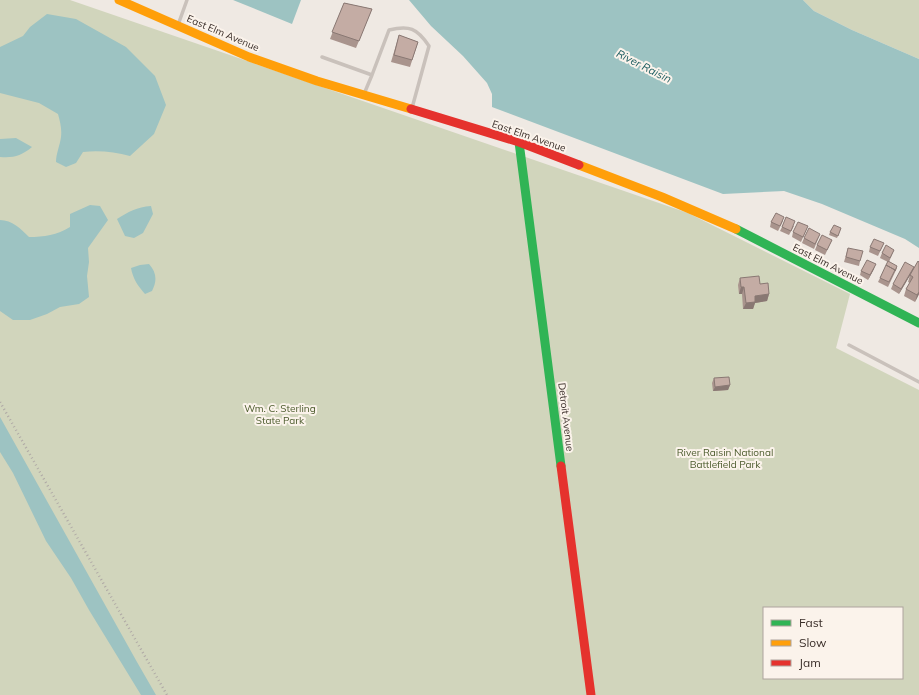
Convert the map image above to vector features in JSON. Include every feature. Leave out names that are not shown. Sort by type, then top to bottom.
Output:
[{"type":"main road","name":"East Elm Avenue","points":[[119,0],[249,57],[364,95],[519,142],[662,197],[725,223],[919,322]]},
{"type":"main road","name":"Detroit Avenue","points":[[519,142],[591,695]]},
{"type":"lane","points":[[177,26],[186,0]]},
{"type":"lane","points":[[364,95],[389,30],[402,27],[412,28],[423,37],[429,46],[412,110]]},
{"type":"lane","points":[[322,57],[372,75]]},
{"type":"lane","points":[[849,345],[919,382]]},
{"type":"green space","name":"Wm. C. Sterling State Park","points":[[0,0],[70,0],[688,213],[850,294],[836,348],[919,390],[919,695],[0,695]]},
{"type":"green space","points":[[803,0],[919,0],[919,59],[852,30],[814,11]]},
{"type":"water","points":[[233,0],[301,0],[292,24]]},
{"type":"water","name":"River Raisin","points":[[409,0],[803,0],[814,11],[852,30],[919,59],[919,248],[905,239],[822,204],[784,191],[723,194],[492,107],[492,94],[487,83],[463,56],[431,26]]},
{"type":"water","points":[[47,14],[76,19],[126,47],[155,76],[166,105],[154,134],[130,156],[119,153],[95,151],[83,152],[76,163],[66,167],[56,162],[61,134],[61,125],[58,114],[39,103],[0,93],[0,47],[23,36],[30,27]]},
{"type":"water","points":[[16,138],[32,147],[17,156],[0,157],[0,139]]},
{"type":"water","points":[[90,205],[100,206],[108,220],[88,248],[89,262],[87,276],[89,297],[79,304],[60,307],[47,314],[30,320],[13,320],[0,311],[0,220],[12,223],[29,237],[45,236],[55,234],[70,227],[70,214]]},
{"type":"water","points":[[151,206],[153,214],[143,233],[134,238],[125,236],[117,219],[133,210]]},
{"type":"water","points":[[149,264],[155,274],[155,284],[152,291],[145,294],[136,282],[131,268]]},
{"type":"water","points":[[0,417],[156,695],[141,695],[71,578],[46,541],[13,473],[0,452]]},
{"type":"building","points":[[344,3],[372,9],[359,41],[332,32]]},
{"type":"building","points":[[399,35],[418,42],[412,60],[394,55]]},
{"type":"building","points":[[776,213],[784,217],[780,226],[771,222]]},
{"type":"building","points":[[786,217],[795,221],[791,231],[782,227]]},
{"type":"building","points":[[798,222],[808,226],[803,237],[793,232]]},
{"type":"building","points":[[834,225],[841,228],[838,236],[830,232]]},
{"type":"building","points":[[809,228],[820,234],[815,244],[804,238]]},
{"type":"building","points":[[822,235],[832,240],[827,250],[817,245]]},
{"type":"building","points":[[874,239],[884,243],[880,251],[870,247]]},
{"type":"building","points":[[886,245],[894,250],[890,258],[882,253]]},
{"type":"building","points":[[848,248],[863,251],[860,261],[846,257]]},
{"type":"building","points":[[867,260],[876,264],[870,275],[861,271]]},
{"type":"building","points":[[888,261],[897,266],[895,271],[886,265]]},
{"type":"building","points":[[918,261],[919,292],[917,295],[906,289],[913,277],[910,275]]},
{"type":"building","points":[[905,262],[914,267],[901,289],[893,284]]},
{"type":"building","points":[[886,265],[895,270],[889,282],[880,278]]},
{"type":"building","points":[[759,276],[760,284],[768,283],[769,294],[755,296],[755,302],[746,303],[744,287],[741,287],[740,278]]},
{"type":"building","points":[[729,377],[730,385],[715,387],[714,378]]},
{"type":"railway","points":[[0,402],[167,695]]},
{"type":"traffic: fast","points":[[519,142],[561,466]]},
{"type":"traffic: fast","points":[[736,229],[919,323]]},
{"type":"traffic: slow","points":[[119,0],[249,57],[317,81],[411,109]]},
{"type":"traffic: slow","points":[[579,165],[662,197],[736,229]]},
{"type":"traffic: jam","points":[[411,109],[519,142],[579,165]]},
{"type":"traffic: jam","points":[[561,466],[591,695]]},
{"type":"park label","name":"River Raisin National Battlefield Park","points":[[725,458]]}]
